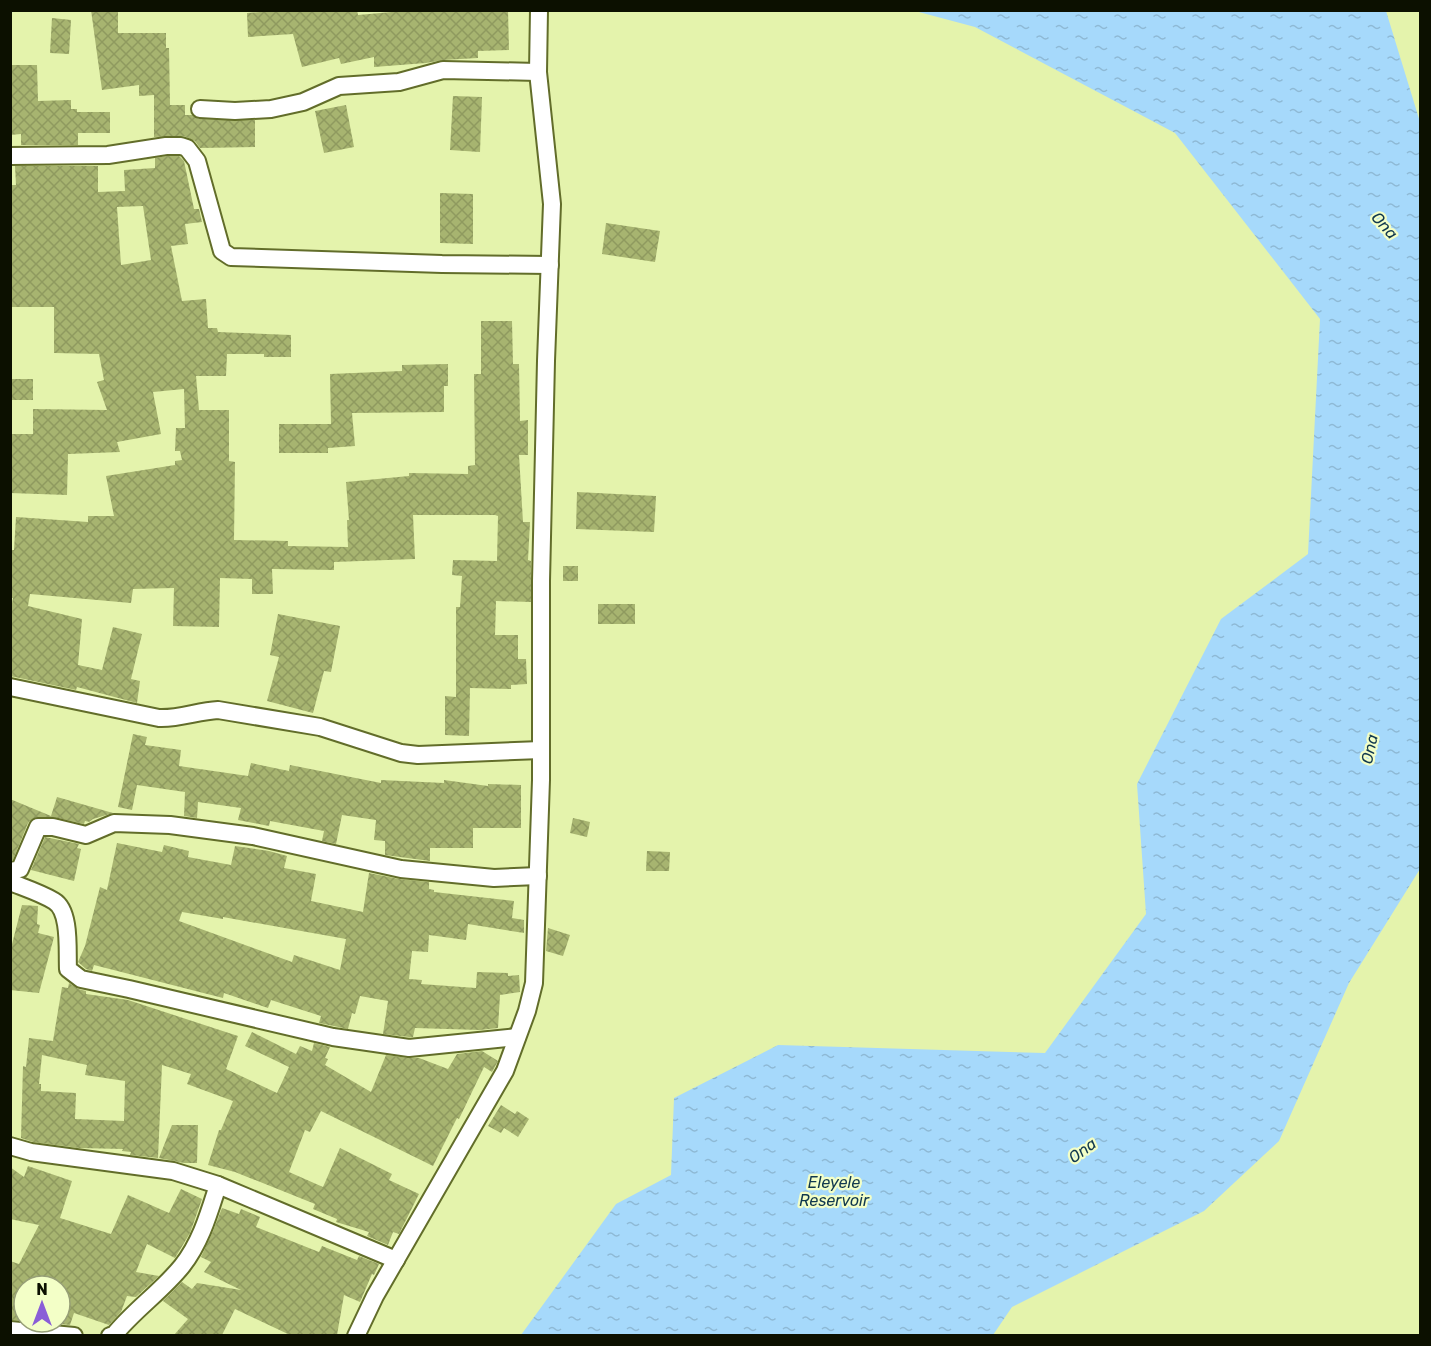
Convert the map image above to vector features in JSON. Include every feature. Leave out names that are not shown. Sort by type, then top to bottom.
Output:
[{"type":"street","points":[[356,1335],[396,1260],[505,1071],[527,1011],[534,983],[541,750],[541,581],[546,361],[552,204],[538,72],[539,10]]},
{"type":"street","points":[[200,109],[235,111],[271,109],[303,102],[339,86],[399,82],[443,70],[538,72]]},
{"type":"street","points":[[10,156],[108,155],[166,146],[187,148],[197,161],[222,251],[231,257],[550,265]]},
{"type":"street","points":[[10,687],[159,718],[204,710],[218,710],[320,727],[410,754],[541,750]]},
{"type":"street","points":[[10,871],[20,869],[38,827],[86,835],[114,823],[170,825],[252,836],[401,869],[494,878],[538,876]]},
{"type":"street","points":[[10,882],[54,901],[61,907],[65,919],[68,969],[81,980],[141,991],[307,1032],[409,1048],[518,1037]]},
{"type":"street","points":[[10,1146],[31,1152],[173,1171],[218,1185],[396,1260]]},
{"type":"street","points":[[112,1335],[183,1265],[202,1233],[218,1185]]},
{"type":"street","points":[[10,1330],[74,1335]]},
{"type":"water","name":"Eleyele Reservoir","points":[[915,11],[1386,11],[1420,122],[1420,869],[1349,983],[1279,1141],[1204,1211],[1012,1307],[993,1335],[521,1335],[616,1204],[671,1175],[674,1098],[778,1045],[1045,1053],[1146,914],[1137,784],[1221,619],[1308,554],[1320,319],[1175,133],[975,27]]},
{"type":"building","points":[[91,10],[118,10],[118,33],[166,33],[166,48],[169,48],[170,105],[185,105],[185,115],[192,115],[199,119],[255,120],[255,147],[200,148],[195,141],[184,136],[154,137],[154,95],[139,96],[139,85],[102,90]]},
{"type":"building","points":[[285,10],[357,10],[358,15],[414,10],[508,10],[509,50],[478,51],[478,58],[426,63],[374,67],[374,57],[341,64],[339,58],[302,67],[293,34],[248,37],[247,13]]},
{"type":"building","points":[[52,18],[71,20],[69,54],[50,53]]},
{"type":"building","points":[[10,65],[37,65],[38,101],[71,100],[71,109],[77,109],[77,112],[110,112],[110,133],[78,133],[78,145],[21,145],[21,134],[10,135]]},
{"type":"building","points":[[453,96],[482,97],[480,152],[450,150]]},
{"type":"building","points":[[346,105],[354,147],[324,153],[315,111]]},
{"type":"building","points":[[179,156],[184,161],[194,209],[199,209],[202,222],[185,224],[188,244],[171,246],[182,301],[206,299],[208,328],[217,328],[218,332],[291,335],[291,357],[227,354],[226,376],[196,376],[199,410],[229,410],[229,461],[235,462],[234,540],[288,541],[288,546],[348,547],[347,520],[349,520],[346,482],[409,476],[409,473],[468,474],[468,466],[475,465],[474,374],[481,374],[481,321],[512,321],[513,364],[519,364],[520,421],[528,420],[528,455],[519,455],[523,522],[530,522],[528,560],[531,561],[531,602],[496,601],[495,635],[518,635],[518,659],[526,659],[527,684],[511,685],[511,689],[470,688],[469,736],[445,735],[445,696],[456,697],[456,607],[460,607],[462,576],[452,575],[453,560],[497,561],[498,516],[495,515],[413,515],[415,559],[334,562],[334,570],[272,569],[273,594],[252,594],[252,579],[220,578],[219,627],[173,626],[174,588],[133,589],[131,603],[30,594],[28,606],[82,619],[78,665],[102,670],[113,627],[142,634],[131,679],[140,681],[137,703],[77,687],[76,690],[10,676],[10,613],[13,598],[10,598],[10,550],[14,550],[16,517],[88,522],[88,516],[114,516],[106,476],[175,465],[175,461],[182,460],[180,451],[175,451],[176,428],[185,428],[184,389],[153,392],[161,434],[117,442],[120,452],[68,454],[67,495],[10,493],[10,434],[33,434],[33,409],[107,410],[97,382],[104,380],[99,354],[54,353],[54,307],[10,307],[11,185],[16,185],[15,166],[98,166],[98,192],[125,191],[124,170],[155,168],[155,158]],"holes":[[[143,206],[151,260],[121,265],[117,207]]]},
{"type":"building","points":[[440,193],[473,194],[473,244],[440,243]]},
{"type":"building","points":[[606,223],[660,231],[655,262],[602,254]]},
{"type":"building","points":[[448,364],[448,386],[444,386],[444,412],[352,413],[355,446],[328,448],[328,453],[279,453],[279,424],[331,424],[330,374],[402,371],[402,365]]},
{"type":"building","points":[[10,379],[33,379],[33,400],[10,400]]},
{"type":"building","points":[[577,492],[656,496],[654,532],[576,529]]},
{"type":"building","points":[[563,566],[578,566],[578,581],[563,581]]},
{"type":"building","points":[[598,604],[635,604],[635,624],[598,624]]},
{"type":"building","points":[[278,614],[340,626],[331,672],[324,671],[313,713],[267,701],[279,657],[270,655]]},
{"type":"building","points":[[133,734],[147,737],[145,745],[181,750],[179,766],[248,776],[251,763],[289,771],[290,765],[381,783],[381,780],[444,783],[444,780],[488,786],[488,784],[521,785],[521,828],[473,828],[473,848],[430,848],[430,861],[385,855],[385,841],[374,840],[376,820],[342,815],[336,844],[322,841],[324,831],[270,821],[269,826],[238,820],[241,808],[198,802],[197,818],[184,816],[185,792],[137,785],[132,810],[118,807]]},
{"type":"building","points":[[57,797],[113,813],[89,822],[85,821],[84,824],[53,817],[33,818],[28,823],[13,860],[10,860],[10,799],[51,816]]},
{"type":"building","points":[[573,818],[590,822],[587,837],[570,833]]},
{"type":"building","points":[[45,837],[79,844],[77,848],[81,849],[74,881],[31,870]]},
{"type":"building","points":[[117,843],[162,852],[164,845],[189,851],[188,857],[231,865],[235,846],[287,856],[284,868],[316,874],[311,901],[363,912],[369,873],[429,882],[429,889],[434,892],[514,901],[512,918],[524,920],[524,933],[468,924],[466,940],[429,935],[428,952],[412,951],[409,979],[422,980],[421,984],[476,988],[477,972],[508,973],[508,976],[519,975],[520,992],[500,995],[498,1028],[480,1030],[415,1028],[413,1037],[409,1037],[383,1034],[388,1001],[360,996],[348,1029],[319,1023],[321,1016],[271,1000],[268,1008],[224,993],[223,998],[94,965],[92,971],[78,962],[85,946],[100,887],[107,890]],"holes":[[[182,912],[223,919],[223,917],[346,939],[340,970],[294,955],[292,962],[179,921]]]},
{"type":"building","points":[[647,851],[670,852],[669,871],[646,871]]},
{"type":"building","points":[[22,905],[38,906],[37,924],[40,925],[38,933],[54,937],[39,993],[10,990],[10,952]]},
{"type":"building","points":[[548,928],[570,935],[563,956],[546,951]]},
{"type":"building","points":[[69,983],[86,991],[86,994],[128,1000],[238,1036],[226,1069],[277,1093],[289,1067],[245,1046],[252,1032],[296,1054],[300,1046],[312,1051],[314,1043],[330,1047],[325,1058],[328,1059],[325,1065],[371,1092],[386,1055],[419,1058],[448,1069],[457,1054],[482,1051],[498,1061],[492,1072],[484,1067],[433,1166],[321,1111],[310,1132],[305,1130],[289,1172],[323,1187],[340,1148],[392,1174],[389,1180],[419,1194],[399,1234],[393,1232],[388,1245],[367,1236],[369,1232],[336,1222],[337,1219],[313,1209],[315,1204],[235,1172],[208,1165],[219,1130],[221,1130],[233,1101],[187,1084],[191,1074],[162,1065],[158,1158],[130,1155],[131,1152],[122,1151],[123,1149],[79,1148],[33,1142],[21,1138],[23,1066],[26,1067],[29,1038],[53,1041],[62,987],[68,988]],"holes":[[[42,1055],[87,1065],[85,1075],[125,1081],[124,1121],[75,1119],[76,1093],[41,1091],[41,1084],[39,1084]]]},
{"type":"building","points":[[501,1105],[529,1119],[518,1137],[504,1128],[501,1133],[488,1126]]},
{"type":"building","points":[[172,1125],[198,1125],[197,1163],[159,1158]]},
{"type":"building","points":[[28,1166],[72,1181],[60,1218],[111,1234],[128,1195],[169,1213],[181,1189],[202,1199],[190,1233],[175,1258],[147,1244],[136,1272],[159,1276],[136,1297],[127,1296],[121,1312],[109,1325],[74,1313],[72,1319],[72,1274],[12,1274],[12,1320],[10,1320],[10,1261],[19,1264],[39,1225],[10,1219],[10,1167],[24,1177]]},
{"type":"building","points":[[222,1208],[239,1214],[241,1209],[260,1217],[256,1227],[319,1252],[322,1246],[357,1260],[359,1256],[379,1264],[360,1302],[344,1295],[337,1335],[290,1335],[235,1309],[222,1335],[174,1335],[188,1319],[163,1301],[182,1282],[192,1289],[197,1283],[241,1290],[204,1272],[211,1262],[201,1257]]},
{"type":"water label","name":"Ona","points":[[1385,225]]},
{"type":"water label","name":"Ona","points":[[1369,749]]},
{"type":"water label","name":"Ona","points":[[1082,1150]]}]
